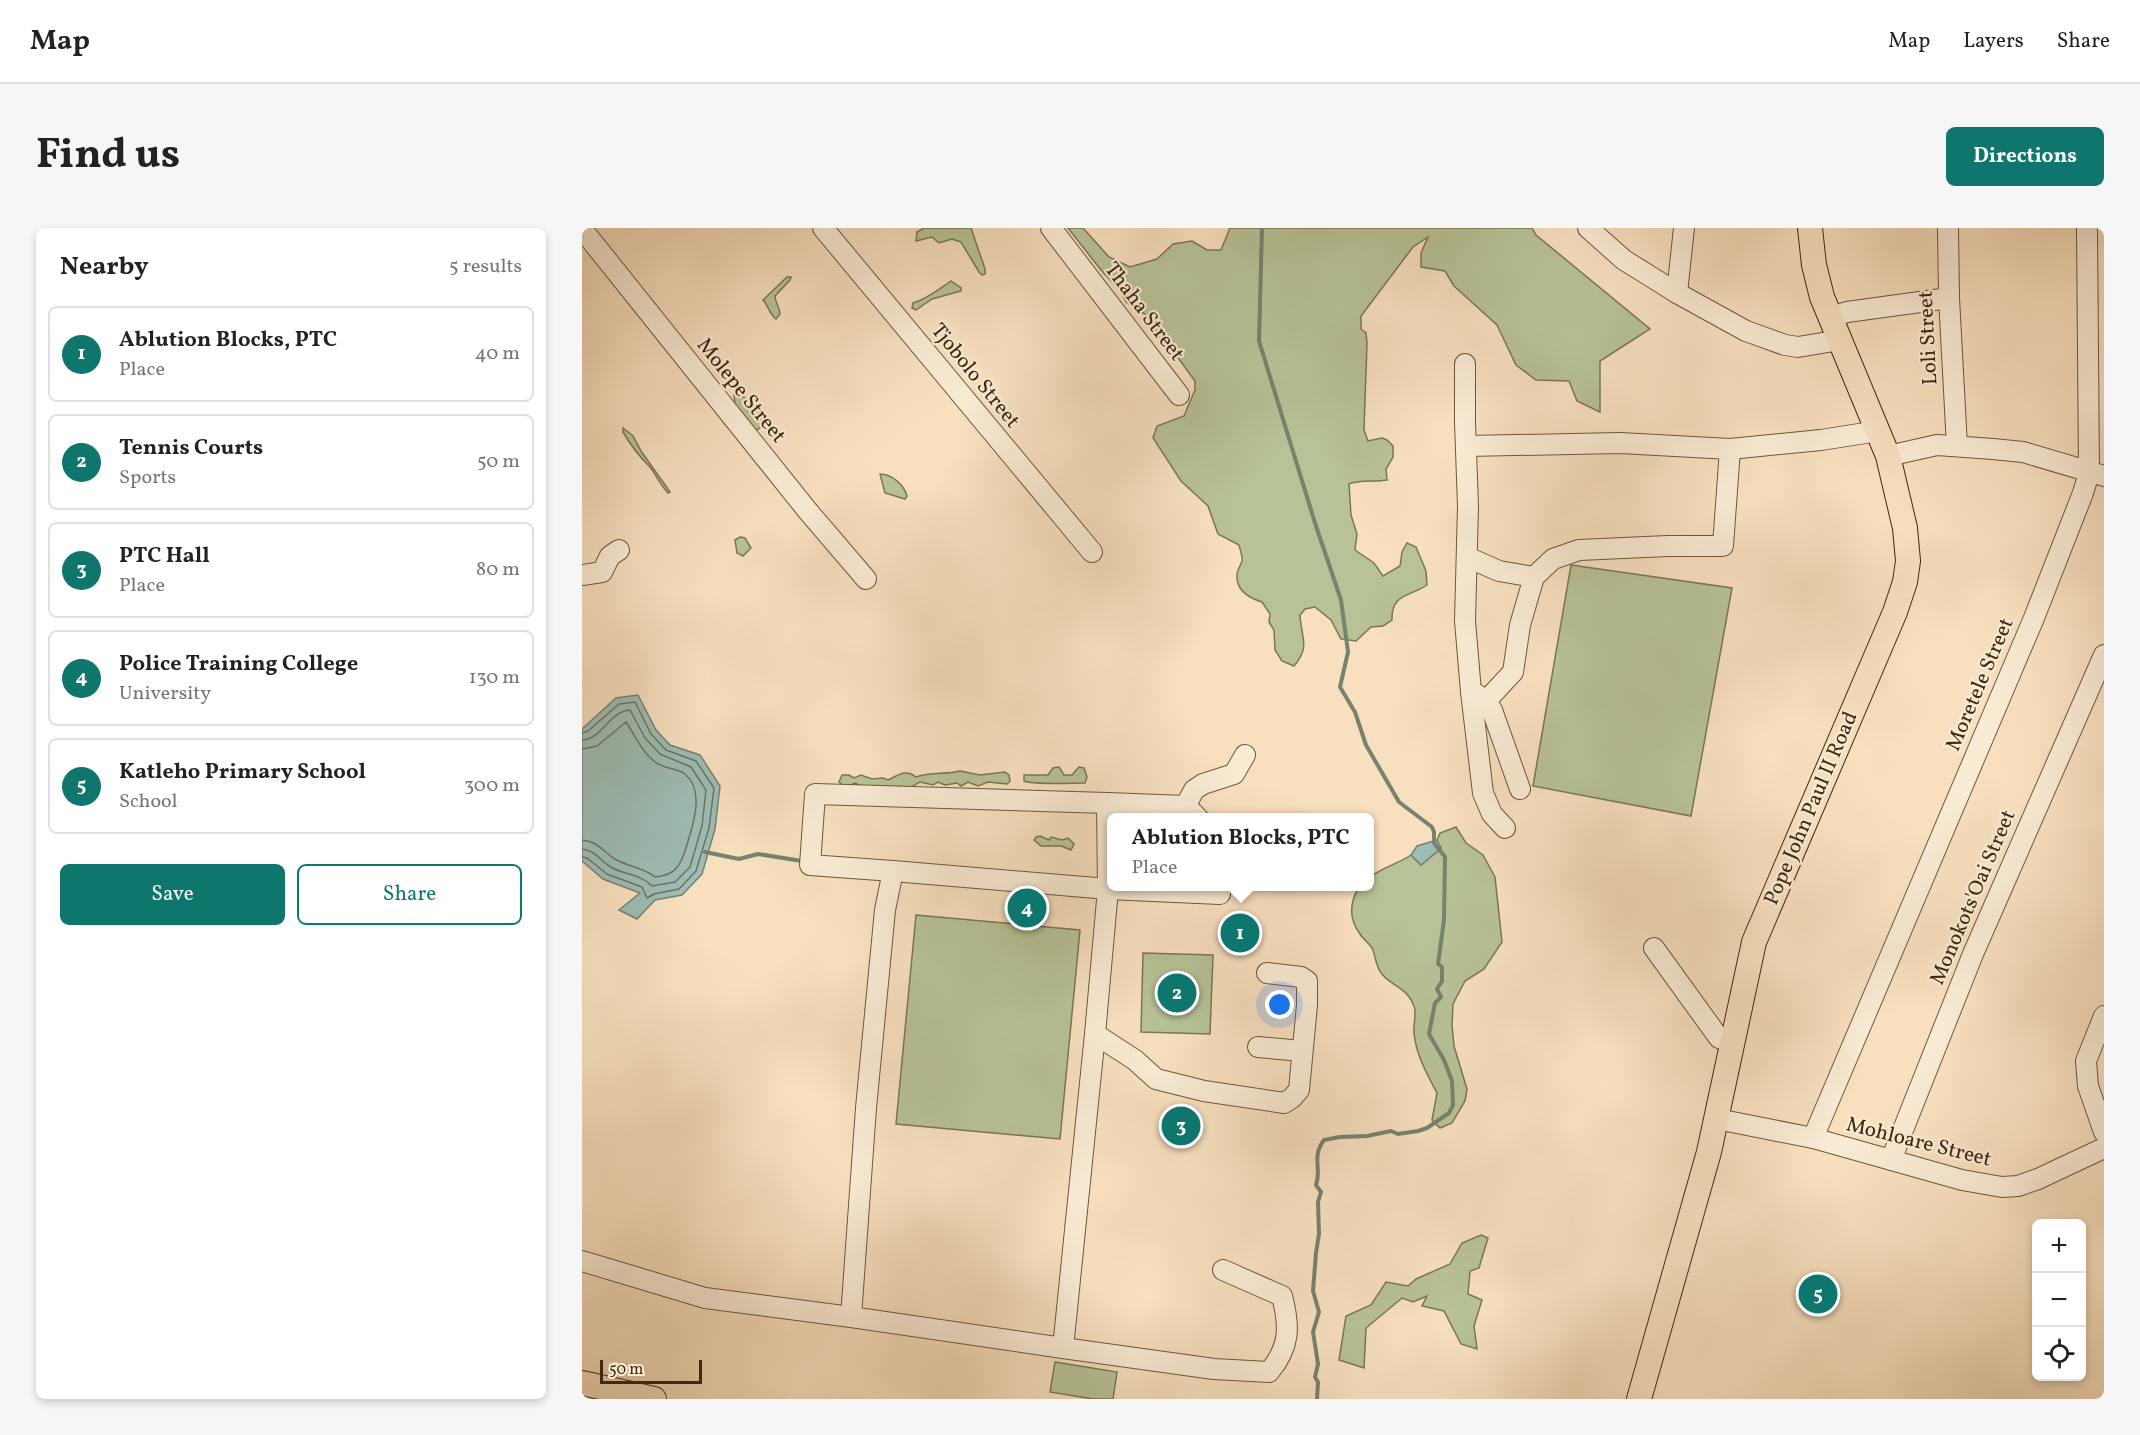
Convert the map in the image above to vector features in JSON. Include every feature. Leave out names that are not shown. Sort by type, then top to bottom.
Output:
[{"type":"main road","name":"Pope John Paul II Road","points":[[1639,1399],[1717,1119],[1754,942],[1895,612],[1905,582],[1908,545],[1888,456],[1822,297],[1814,264],[1810,228]]},
{"type":"main road","points":[[582,1383],[654,1399]]},
{"type":"street","name":"Tjobolo Street","points":[[823,228],[1092,552]]},
{"type":"street","name":"Thaha Street","points":[[1051,228],[1179,395]]},
{"type":"street","points":[[1588,228],[1624,260],[1746,332],[1798,347],[1840,340]]},
{"type":"street","points":[[1677,293],[1684,228]]},
{"type":"street","name":"Loli Street","points":[[1948,228],[1949,298],[1957,446]]},
{"type":"street","name":"Moretele Street","points":[[1813,1138],[2034,618],[2083,493],[2097,475],[2087,228]]},
{"type":"street","name":"Molepe Street","points":[[582,229],[800,501],[866,579]]},
{"type":"street","points":[[1831,317],[1848,312],[1949,298]]},
{"type":"street","points":[[1465,364],[1467,446],[1465,621],[1479,696],[1483,793],[1492,814],[1505,828]]},
{"type":"street","points":[[1467,446],[1620,442],[1730,449],[1821,440],[1878,431]]},
{"type":"street","points":[[1888,456],[1937,445],[2023,452],[2097,475]]},
{"type":"street","points":[[1479,696],[1513,672],[1521,625],[1534,577],[1553,559],[1579,550],[1723,546],[1730,449]]},
{"type":"street","points":[[582,575],[602,572],[610,556],[619,550]]},
{"type":"street","points":[[1467,557],[1499,571],[1534,577]]},
{"type":"street","name":"Monokots'Oai Street","points":[[1891,1160],[1973,954],[2104,655]]},
{"type":"street","points":[[1479,696],[1504,740],[1520,789]]},
{"type":"street","points":[[1188,813],[1194,790],[1203,784],[1234,774],[1245,755]]},
{"type":"street","points":[[1107,887],[810,865],[815,794],[1107,802],[1181,813]]},
{"type":"street","points":[[1107,802],[1107,813]]},
{"type":"street","points":[[851,1317],[866,1108],[885,910],[893,871]]},
{"type":"street","points":[[1064,1348],[1109,891]]},
{"type":"street","points":[[1172,891],[1220,894],[1220,891]]},
{"type":"street","points":[[1654,948],[1719,1038],[1732,1042]]},
{"type":"street","points":[[1095,1034],[1135,1060],[1156,1079],[1204,1091],[1284,1104],[1299,1090],[1307,981],[1301,977],[1267,973]]},
{"type":"street","points":[[2104,1016],[2086,1061],[2088,1086],[2104,1132]]},
{"type":"street","points":[[1258,1047],[1302,1051]]},
{"type":"street","name":"Mohloare Street","points":[[1717,1119],[1813,1138],[1972,1182],[2002,1187],[2018,1186],[2104,1148]]},
{"type":"street","points":[[582,1261],[705,1298],[1214,1369],[1269,1372],[1277,1362],[1288,1338],[1287,1312],[1282,1296],[1223,1270]]},
{"type":"green space","points":[[924,228],[971,228],[985,274],[982,275],[979,272],[961,242],[952,239],[939,243],[932,237],[916,241],[917,232]]},
{"type":"green space","points":[[1068,228],[1083,228],[1109,257],[1130,267],[1157,259],[1173,244],[1192,241],[1207,250],[1221,250],[1230,228],[1532,228],[1536,235],[1650,329],[1600,361],[1600,412],[1577,401],[1569,381],[1536,380],[1516,365],[1497,325],[1454,286],[1445,271],[1421,267],[1421,253],[1428,237],[1413,247],[1361,316],[1361,329],[1366,333],[1367,343],[1364,430],[1368,441],[1382,438],[1393,446],[1393,457],[1386,469],[1387,480],[1349,484],[1351,515],[1357,534],[1355,550],[1374,563],[1383,576],[1400,566],[1402,552],[1407,543],[1416,547],[1426,571],[1427,585],[1402,597],[1395,605],[1392,620],[1383,626],[1371,627],[1356,641],[1341,639],[1331,620],[1315,607],[1305,609],[1300,615],[1304,647],[1294,666],[1282,661],[1275,650],[1274,630],[1269,622],[1270,614],[1262,602],[1241,590],[1237,581],[1242,559],[1239,545],[1218,534],[1208,506],[1181,481],[1153,438],[1157,426],[1184,416],[1195,390],[1195,381],[1176,355],[1162,341],[1146,315],[1126,302],[1121,292]]},
{"type":"green space","points":[[787,277],[791,277],[790,280],[775,296],[780,314],[776,319],[763,300]]},
{"type":"green space","points":[[951,281],[961,288],[961,291],[932,299],[916,310],[912,308],[913,303]]},
{"type":"green space","points":[[734,395],[740,395],[760,404],[761,427],[755,431],[735,405]]},
{"type":"green space","points":[[623,428],[633,436],[670,492],[665,490],[638,454],[623,432]]},
{"type":"green space","points":[[880,474],[893,478],[900,484],[907,496],[905,499],[885,493]]},
{"type":"green space","points":[[740,537],[745,538],[751,548],[743,556],[737,553],[735,540]]},
{"type":"green space","points":[[1571,565],[1732,588],[1691,816],[1533,786]]},
{"type":"green space","points":[[1059,767],[1064,775],[1072,775],[1079,767],[1084,768],[1087,777],[1085,783],[1024,781],[1024,775],[1048,775],[1053,768]]},
{"type":"green space","points":[[960,771],[980,775],[1005,772],[1009,775],[1010,781],[1007,784],[988,782],[978,786],[968,782],[961,786],[957,783],[945,785],[938,782],[933,785],[920,782],[909,788],[899,786],[895,790],[868,789],[855,783],[845,787],[839,782],[842,775],[854,778],[861,775],[872,779],[888,780],[905,773],[916,777]]},
{"type":"green space","points":[[1456,827],[1466,843],[1483,855],[1495,877],[1502,942],[1484,969],[1465,981],[1453,1004],[1454,1046],[1467,1089],[1465,1101],[1452,1123],[1440,1128],[1432,1120],[1437,1093],[1422,1064],[1415,1041],[1414,1006],[1407,995],[1380,971],[1372,948],[1356,928],[1352,910],[1357,891],[1374,891],[1374,874],[1411,855],[1421,865],[1441,848],[1437,840],[1440,833]]},
{"type":"green space","points":[[1040,836],[1049,840],[1051,837],[1062,840],[1068,838],[1074,844],[1071,850],[1061,846],[1041,846],[1034,840]]},
{"type":"green space","points":[[916,915],[1080,930],[1060,1139],[896,1124]]},
{"type":"green space","points":[[1143,953],[1213,955],[1210,1034],[1141,1032]]},
{"type":"green space","points":[[1481,1235],[1488,1238],[1479,1268],[1470,1271],[1468,1294],[1482,1300],[1474,1326],[1477,1349],[1461,1344],[1444,1311],[1422,1306],[1427,1296],[1413,1302],[1402,1298],[1366,1328],[1364,1368],[1339,1360],[1346,1316],[1371,1305],[1386,1282],[1408,1286],[1416,1279],[1450,1264],[1462,1243]]},
{"type":"green space","points":[[1055,1362],[1117,1372],[1113,1399],[1093,1399],[1050,1392]]},
{"type":"water","points":[[638,695],[656,730],[670,745],[700,755],[720,786],[715,829],[702,874],[682,895],[655,900],[637,919],[619,910],[640,893],[603,879],[582,861],[582,729],[616,698]]},
{"type":"water","points":[[1437,840],[1441,848],[1421,865],[1411,855],[1417,846]]},
{"type":"waterway","points":[[1262,228],[1259,341],[1341,600],[1348,652],[1340,687],[1355,712],[1366,745],[1399,802],[1432,827],[1434,843],[1445,857],[1444,920],[1438,964],[1442,967],[1442,981],[1437,989],[1441,997],[1435,1003],[1429,1034],[1444,1060],[1452,1081],[1453,1105],[1449,1113],[1427,1128],[1418,1131],[1398,1134],[1391,1131],[1367,1136],[1340,1137],[1324,1140],[1320,1146],[1317,1157],[1316,1185],[1321,1192],[1318,1202],[1319,1234],[1313,1291],[1319,1312],[1313,1332],[1318,1364],[1315,1377],[1318,1382],[1317,1399]]},
{"type":"waterway","points":[[705,852],[739,859],[758,854],[802,861]]},
{"type":"place","name":"Police Training College","points":[[1027,908]]},
{"type":"place","name":"Ablution Blocks, PTC","points":[[1240,933]]},
{"type":"place","name":"Tennis Courts","points":[[1177,993]]},
{"type":"place","name":"PTC Hall","points":[[1181,1126]]},
{"type":"place","name":"Katleho Primary School","points":[[1818,1294]]}]
